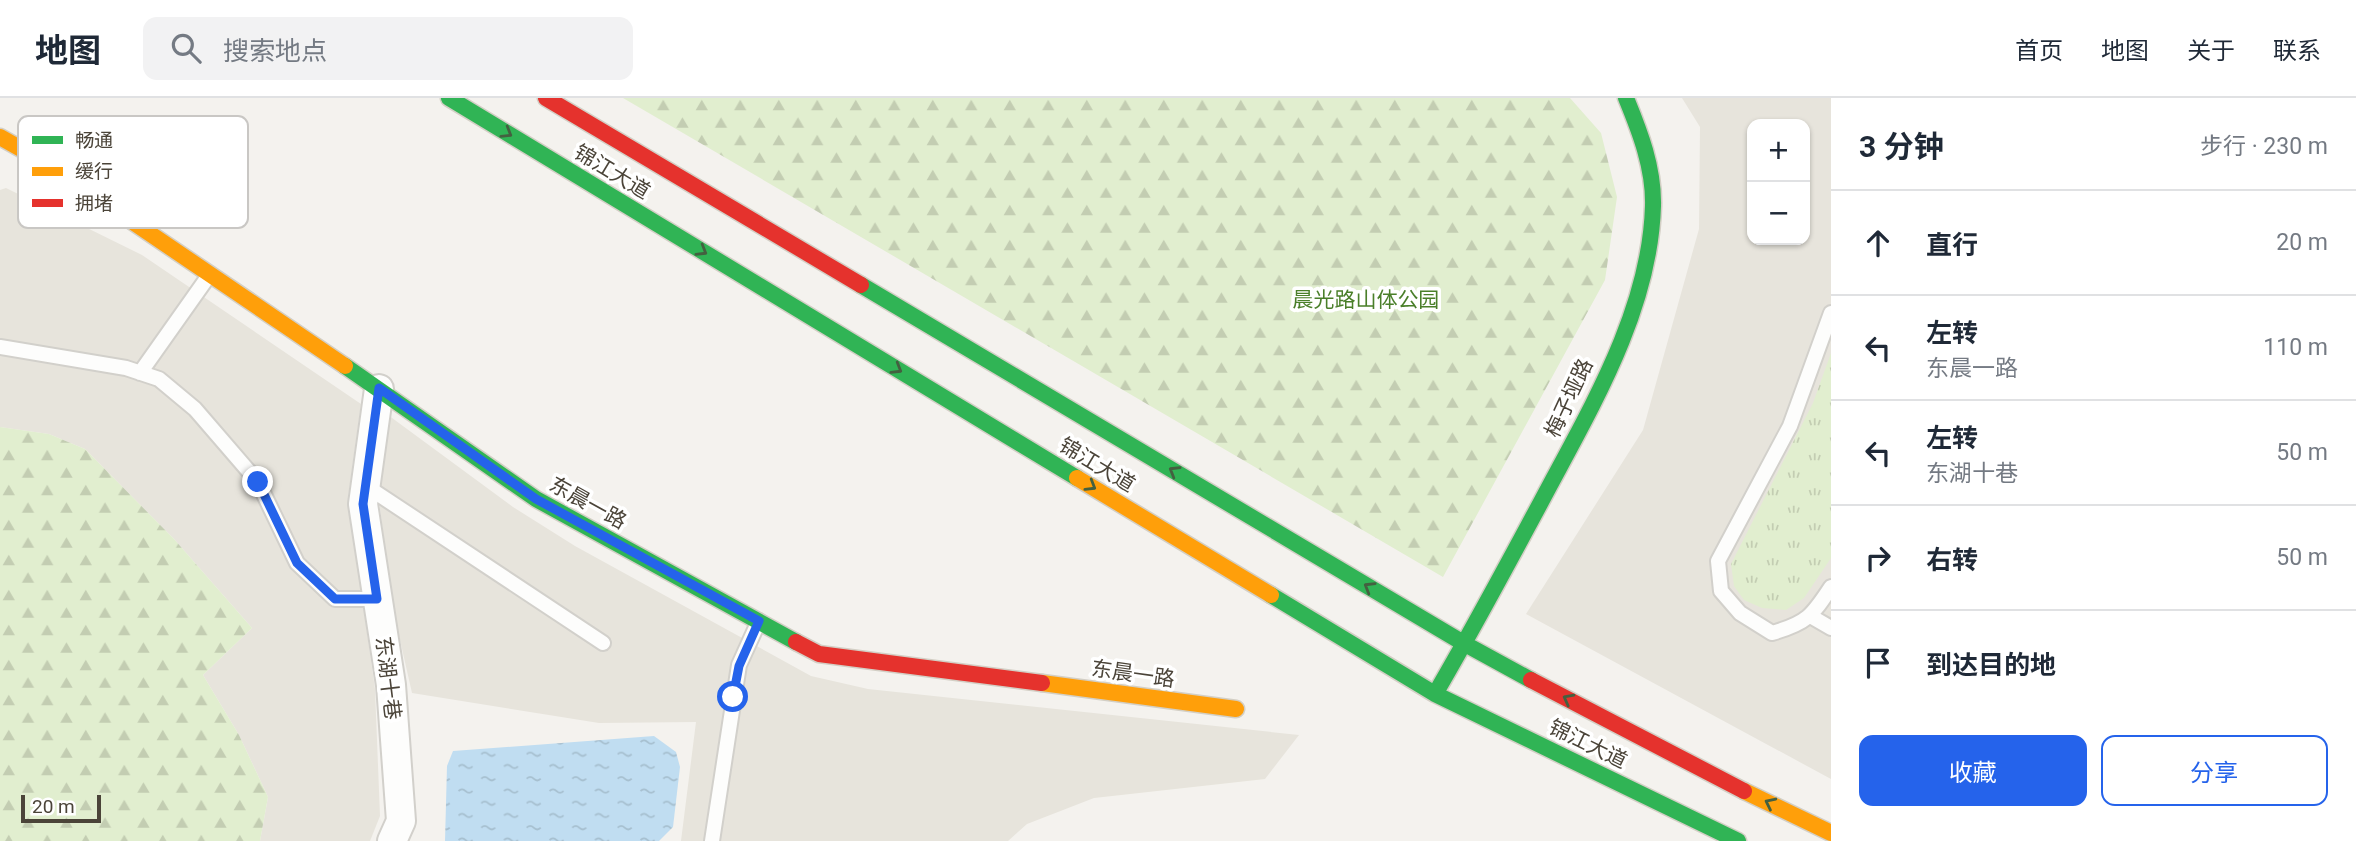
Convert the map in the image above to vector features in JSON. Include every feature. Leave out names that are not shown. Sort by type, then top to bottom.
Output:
[{"type":"main road","name":"锦江大道","points":[[449,98],[1435,694],[1738,841]]},
{"type":"main road","name":"锦江大道","points":[[546,98],[1465,644],[1669,754],[1831,833]]},
{"type":"main road","name":"梅子垭路","points":[[1435,694],[1465,644],[1569,448],[1631,316],[1644,270],[1654,207],[1651,167],[1626,98]]},
{"type":"main road","name":"东晨一路","points":[[0,137],[18,147]]},
{"type":"main road","name":"东晨一路","points":[[144,228],[536,499],[819,653],[1236,709]]},
{"type":"street","name":"东湖十巷","points":[[379,388],[363,504],[391,685],[401,821],[392,841]]},
{"type":"lane","points":[[140,373],[211,272]]},
{"type":"lane","points":[[1831,313],[1790,425],[1718,561],[1721,591],[1740,613],[1772,633],[1796,626],[1812,617],[1831,587]]},
{"type":"lane","points":[[0,347],[140,373],[159,379],[195,409],[258,482],[297,563],[335,599],[377,599]]},
{"type":"lane","points":[[366,486],[603,643]]},
{"type":"lane","points":[[1812,617],[1831,628]]},
{"type":"lane","points":[[712,841],[737,676],[759,621]]},
{"type":"shaded area","points":[[1682,98],[1831,98],[1831,779],[1526,614],[1643,430],[1699,229],[1700,127]]},
{"type":"shaded area","points":[[6,188],[18,194],[18,228],[87,228],[142,255],[361,404],[348,498],[375,689],[380,816],[370,841],[260,841],[268,797],[239,735],[203,675],[252,628],[174,539],[85,449],[49,434],[0,427],[0,190]]},
{"type":"shaded area","points":[[388,415],[513,507],[575,546],[811,676],[868,689],[1299,735],[1265,779],[1094,798],[1027,824],[1008,841],[681,841],[696,722],[599,723],[412,693],[393,609],[379,501]]},
{"type":"green space","name":"晨光路山体公园","points":[[623,98],[1570,98],[1601,133],[1617,197],[1605,280],[1443,577]]},
{"type":"green space","points":[[1831,353],[1831,558],[1804,598],[1786,610],[1762,608],[1744,600],[1734,586],[1731,564],[1813,403]]},
{"type":"green space","points":[[0,427],[49,434],[85,449],[174,539],[252,628],[203,675],[239,735],[268,797],[260,841],[0,841]]},
{"type":"water","points":[[654,736],[676,752],[680,767],[673,827],[659,841],[445,841],[447,766],[453,751]]},
{"type":"traffic: fast","points":[[449,98],[1077,478]]},
{"type":"traffic: fast","points":[[1435,694],[1597,396],[1629,322],[1649,245],[1653,192],[1649,164],[1626,98]]},
{"type":"traffic: fast","points":[[861,285],[1465,644],[1531,680]]},
{"type":"traffic: fast","points":[[345,366],[536,499],[796,642]]},
{"type":"traffic: fast","points":[[1271,595],[1435,694],[1738,841]]},
{"type":"traffic: slow","points":[[0,137],[18,147]]},
{"type":"traffic: slow","points":[[142,228],[345,366]]},
{"type":"traffic: slow","points":[[1077,478],[1271,595]]},
{"type":"traffic: slow","points":[[1042,683],[1236,709]]},
{"type":"traffic: slow","points":[[1744,791],[1831,833]]},
{"type":"traffic: jam","points":[[546,98],[861,285]]},
{"type":"traffic: jam","points":[[796,642],[819,654],[1042,683]]},
{"type":"traffic: jam","points":[[1531,680],[1744,791]]},
{"type":"route","points":[[258,482],[297,563],[335,599],[377,599],[363,504],[379,388],[536,499],[759,621],[739,666],[733,697]]}]
